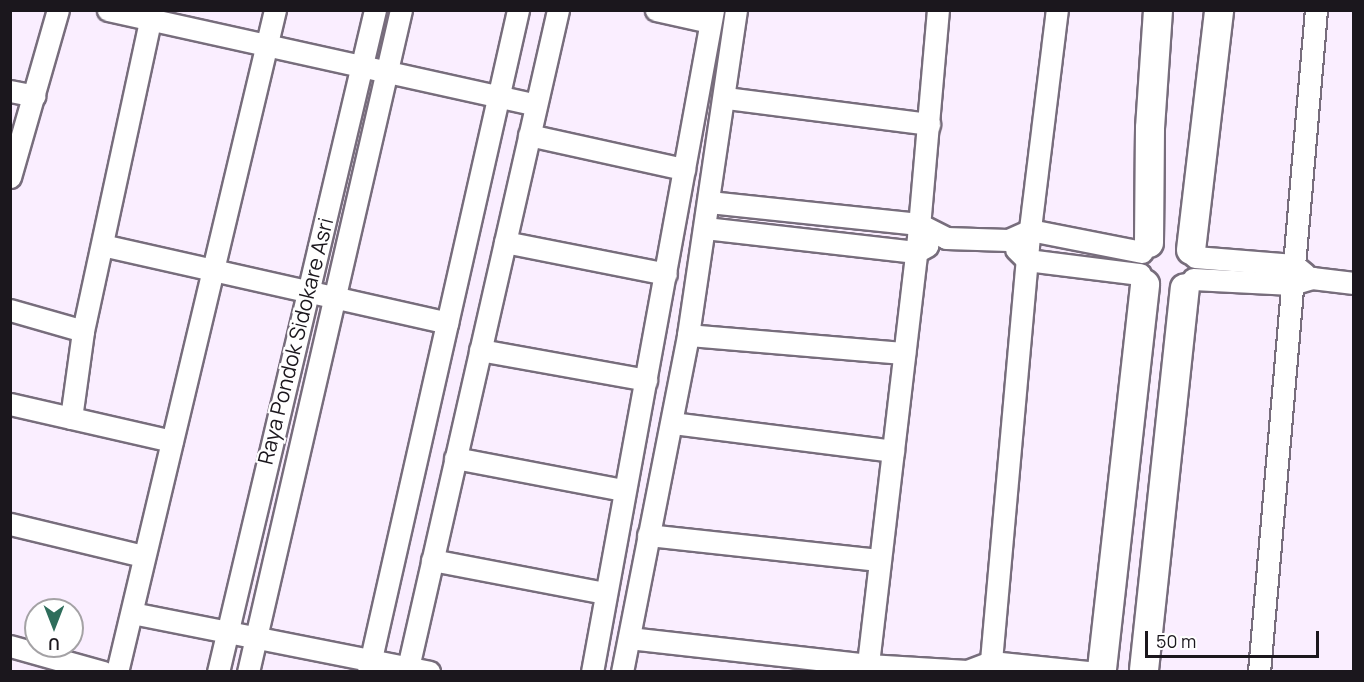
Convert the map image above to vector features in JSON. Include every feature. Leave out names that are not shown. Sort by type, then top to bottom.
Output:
[{"type":"main road","points":[[1158,10],[1144,263],[1096,671],[1123,660],[1144,671],[1219,10]]},
{"type":"main road","points":[[1144,263],[1172,237],[1191,269]]},
{"type":"main road","points":[[1144,263],[1164,294],[1191,269]]},
{"type":"street","points":[[10,177],[58,10]]},
{"type":"street","points":[[108,10],[362,69],[535,105]]},
{"type":"street","points":[[117,672],[132,613],[142,556],[215,268],[269,46],[275,10]]},
{"type":"street","name":"Raya Pondok Sidokare Asri","points":[[218,672],[226,630],[375,10]]},
{"type":"street","points":[[248,672],[401,10]]},
{"type":"street","points":[[369,666],[518,10]]},
{"type":"street","points":[[407,669],[558,10]]},
{"type":"street","points":[[592,672],[622,490],[646,380],[712,16],[657,10]]},
{"type":"street","points":[[622,672],[688,334],[726,98],[736,10]]},
{"type":"street","points":[[867,668],[916,252],[938,10]]},
{"type":"street","points":[[991,667],[1026,260],[1057,10]]},
{"type":"street","points":[[1259,672],[1299,276],[1316,10]]},
{"type":"street","points":[[71,418],[83,332],[150,21]]},
{"type":"street","points":[[10,91],[35,96]]},
{"type":"street","points":[[726,98],[929,124]]},
{"type":"street","points":[[529,135],[684,169]]},
{"type":"street","points":[[709,202],[919,224],[946,238],[1008,240],[1030,230],[1144,263]]},
{"type":"street","points":[[705,228],[916,252],[946,238]]},
{"type":"street","points":[[1008,240],[1026,260],[1144,263]]},
{"type":"street","points":[[505,242],[666,274]]},
{"type":"street","points":[[102,245],[215,268],[335,299],[447,323]]},
{"type":"street","points":[[1191,269],[1299,276],[1353,283]]},
{"type":"street","points":[[10,310],[83,332]]},
{"type":"street","points":[[688,334],[904,353]]},
{"type":"street","points":[[480,350],[646,380]]},
{"type":"street","points":[[10,404],[172,441]]},
{"type":"street","points":[[672,423],[893,451]]},
{"type":"street","points":[[455,458],[622,490]]},
{"type":"street","points":[[10,524],[142,556]]},
{"type":"street","points":[[648,535],[880,560]]},
{"type":"street","points":[[432,560],[605,593]]},
{"type":"street","points":[[132,613],[226,630],[369,666],[429,672]]},
{"type":"street","points":[[629,638],[867,668],[968,671],[991,667],[1096,671]]},
{"type":"street","points":[[10,646],[103,672]]}]
